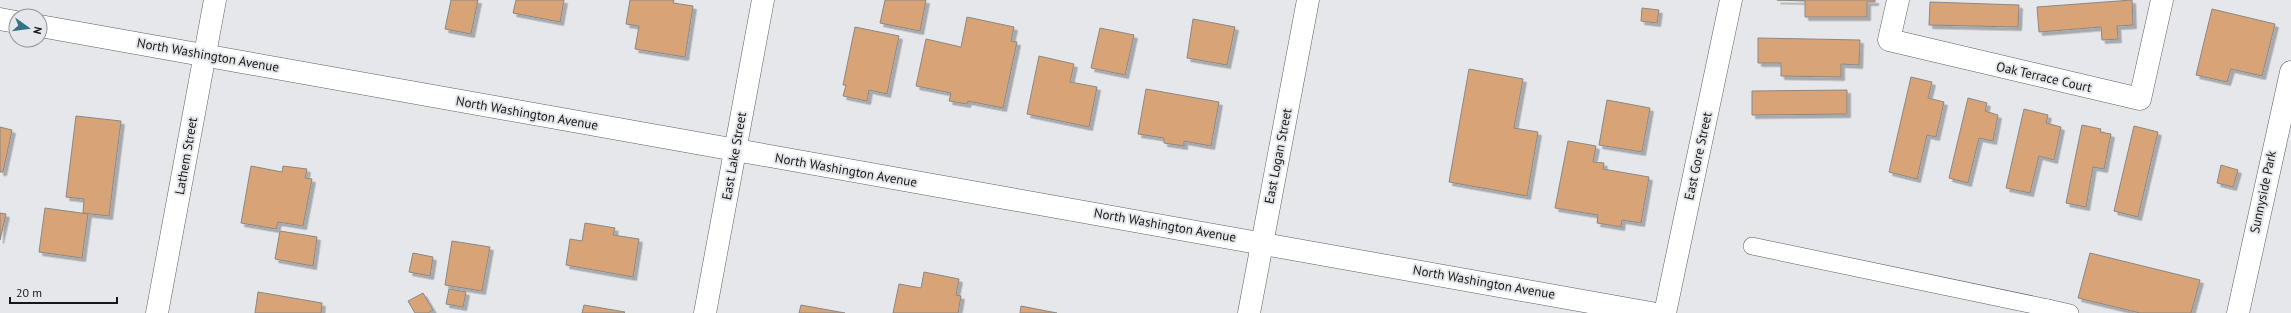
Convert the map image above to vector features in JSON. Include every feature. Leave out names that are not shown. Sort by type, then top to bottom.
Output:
[{"type":"street","name":"Lathem Street","points":[[157,313],[215,0]]},
{"type":"street","name":"East Lake Street","points":[[705,313],[763,0]]},
{"type":"street","name":"East Logan Street","points":[[1249,313],[1308,0]]},
{"type":"street","name":"East Gore Street","points":[[1666,313],[1731,0]]},
{"type":"street","name":"Oak Terrace Court","points":[[1898,0],[1889,40],[2140,99],[2162,0]]},
{"type":"street","name":"North Washington Avenue","points":[[48,27],[1262,242],[1651,313]]},
{"type":"street","name":"Sunnyside Park","points":[[2238,313],[2291,72]]},
{"type":"lane","points":[[1752,246],[2047,310],[2070,313]]},
{"type":"building","points":[[451,0],[478,0],[471,34],[445,29]]},
{"type":"building","points":[[516,0],[564,0],[560,22],[513,13]]},
{"type":"building","points":[[630,0],[674,0],[673,3],[693,6],[685,57],[635,49],[639,26],[626,24]]},
{"type":"building","points":[[885,0],[926,0],[920,31],[880,23]]},
{"type":"building","points":[[1777,0],[1875,0],[1875,2],[1867,2],[1867,17],[1805,17],[1805,1]]},
{"type":"building","points":[[2132,0],[2133,25],[2117,26],[2118,39],[2102,40],[2101,27],[2039,32],[2037,7]]},
{"type":"building","points":[[1930,2],[2019,5],[2018,27],[1929,25]]},
{"type":"building","points":[[1642,8],[1659,10],[1657,23],[1641,21]]},
{"type":"building","points":[[2212,9],[2275,24],[2262,76],[2231,69],[2227,82],[2196,75]]},
{"type":"building","points":[[967,17],[1014,27],[1011,41],[1017,42],[1003,108],[968,101],[967,104],[949,101],[951,93],[916,86],[926,39],[961,47]]},
{"type":"building","points":[[1193,19],[1235,27],[1227,65],[1187,58]]},
{"type":"building","points":[[855,27],[899,36],[887,94],[869,90],[867,101],[843,96],[846,85],[843,85]]},
{"type":"building","points":[[1100,28],[1134,35],[1125,75],[1091,68]]},
{"type":"building","points":[[1758,38],[1860,40],[1859,65],[1841,64],[1841,77],[1781,76],[1781,63],[1758,63]]},
{"type":"building","points":[[1039,56],[1074,64],[1070,82],[1097,87],[1089,127],[1027,114]]},
{"type":"building","points":[[1469,69],[1523,79],[1514,128],[1538,132],[1527,196],[1449,182]]},
{"type":"building","points":[[1911,77],[1932,82],[1928,98],[1944,102],[1936,137],[1927,135],[1917,179],[1889,172]]},
{"type":"building","points":[[1146,89],[1219,102],[1211,146],[1184,141],[1184,146],[1164,143],[1164,138],[1138,134]]},
{"type":"building","points":[[1847,90],[1847,114],[1752,115],[1752,91]]},
{"type":"building","points":[[1968,98],[1987,103],[1985,111],[1998,115],[1993,141],[1979,138],[1968,183],[1949,178]]},
{"type":"building","points":[[1607,100],[1650,108],[1642,152],[1599,145]]},
{"type":"building","points":[[2024,109],[2048,115],[2046,123],[2061,127],[2054,160],[2039,156],[2030,193],[2006,188]]},
{"type":"building","points":[[76,116],[121,121],[109,216],[83,213],[84,199],[66,197]]},
{"type":"building","points":[[2082,125],[2101,129],[2100,132],[2111,134],[2104,169],[2093,167],[2086,207],[2066,203]]},
{"type":"building","points":[[2134,126],[2158,132],[2138,217],[2114,211]]},
{"type":"building","points":[[0,127],[12,130],[3,172],[0,172]]},
{"type":"building","points":[[1568,141],[1596,146],[1593,162],[1604,163],[1603,169],[1649,177],[1641,223],[1622,220],[1621,227],[1597,223],[1598,215],[1555,208]]},
{"type":"building","points":[[2221,165],[2238,170],[2233,187],[2217,183]]},
{"type":"building","points":[[251,166],[282,172],[283,166],[307,169],[305,178],[312,179],[303,226],[278,222],[276,229],[241,223]]},
{"type":"building","points":[[45,208],[88,214],[82,258],[39,252]]},
{"type":"building","points":[[0,213],[6,214],[0,240]]},
{"type":"building","points":[[585,223],[615,228],[613,235],[639,239],[633,277],[566,265],[570,239],[582,241]]},
{"type":"building","points":[[280,231],[317,237],[313,266],[275,259]]},
{"type":"building","points":[[452,241],[490,247],[482,291],[445,285]]},
{"type":"building","points":[[413,253],[433,257],[430,276],[409,272]]},
{"type":"building","points":[[2090,253],[2200,280],[2191,313],[2140,313],[2078,298]]},
{"type":"building","points":[[924,272],[959,279],[956,295],[961,296],[958,313],[893,313],[899,284],[921,288]]},
{"type":"building","points":[[449,289],[466,292],[463,307],[446,304]]},
{"type":"building","points":[[258,292],[322,303],[321,313],[255,313]]},
{"type":"building","points":[[423,293],[433,310],[428,313],[415,313],[408,301]]},
{"type":"building","points":[[584,305],[625,312],[582,313]]},
{"type":"building","points":[[801,305],[845,313],[799,313]]},
{"type":"building","points":[[1021,306],[1057,313],[1020,313]]}]
